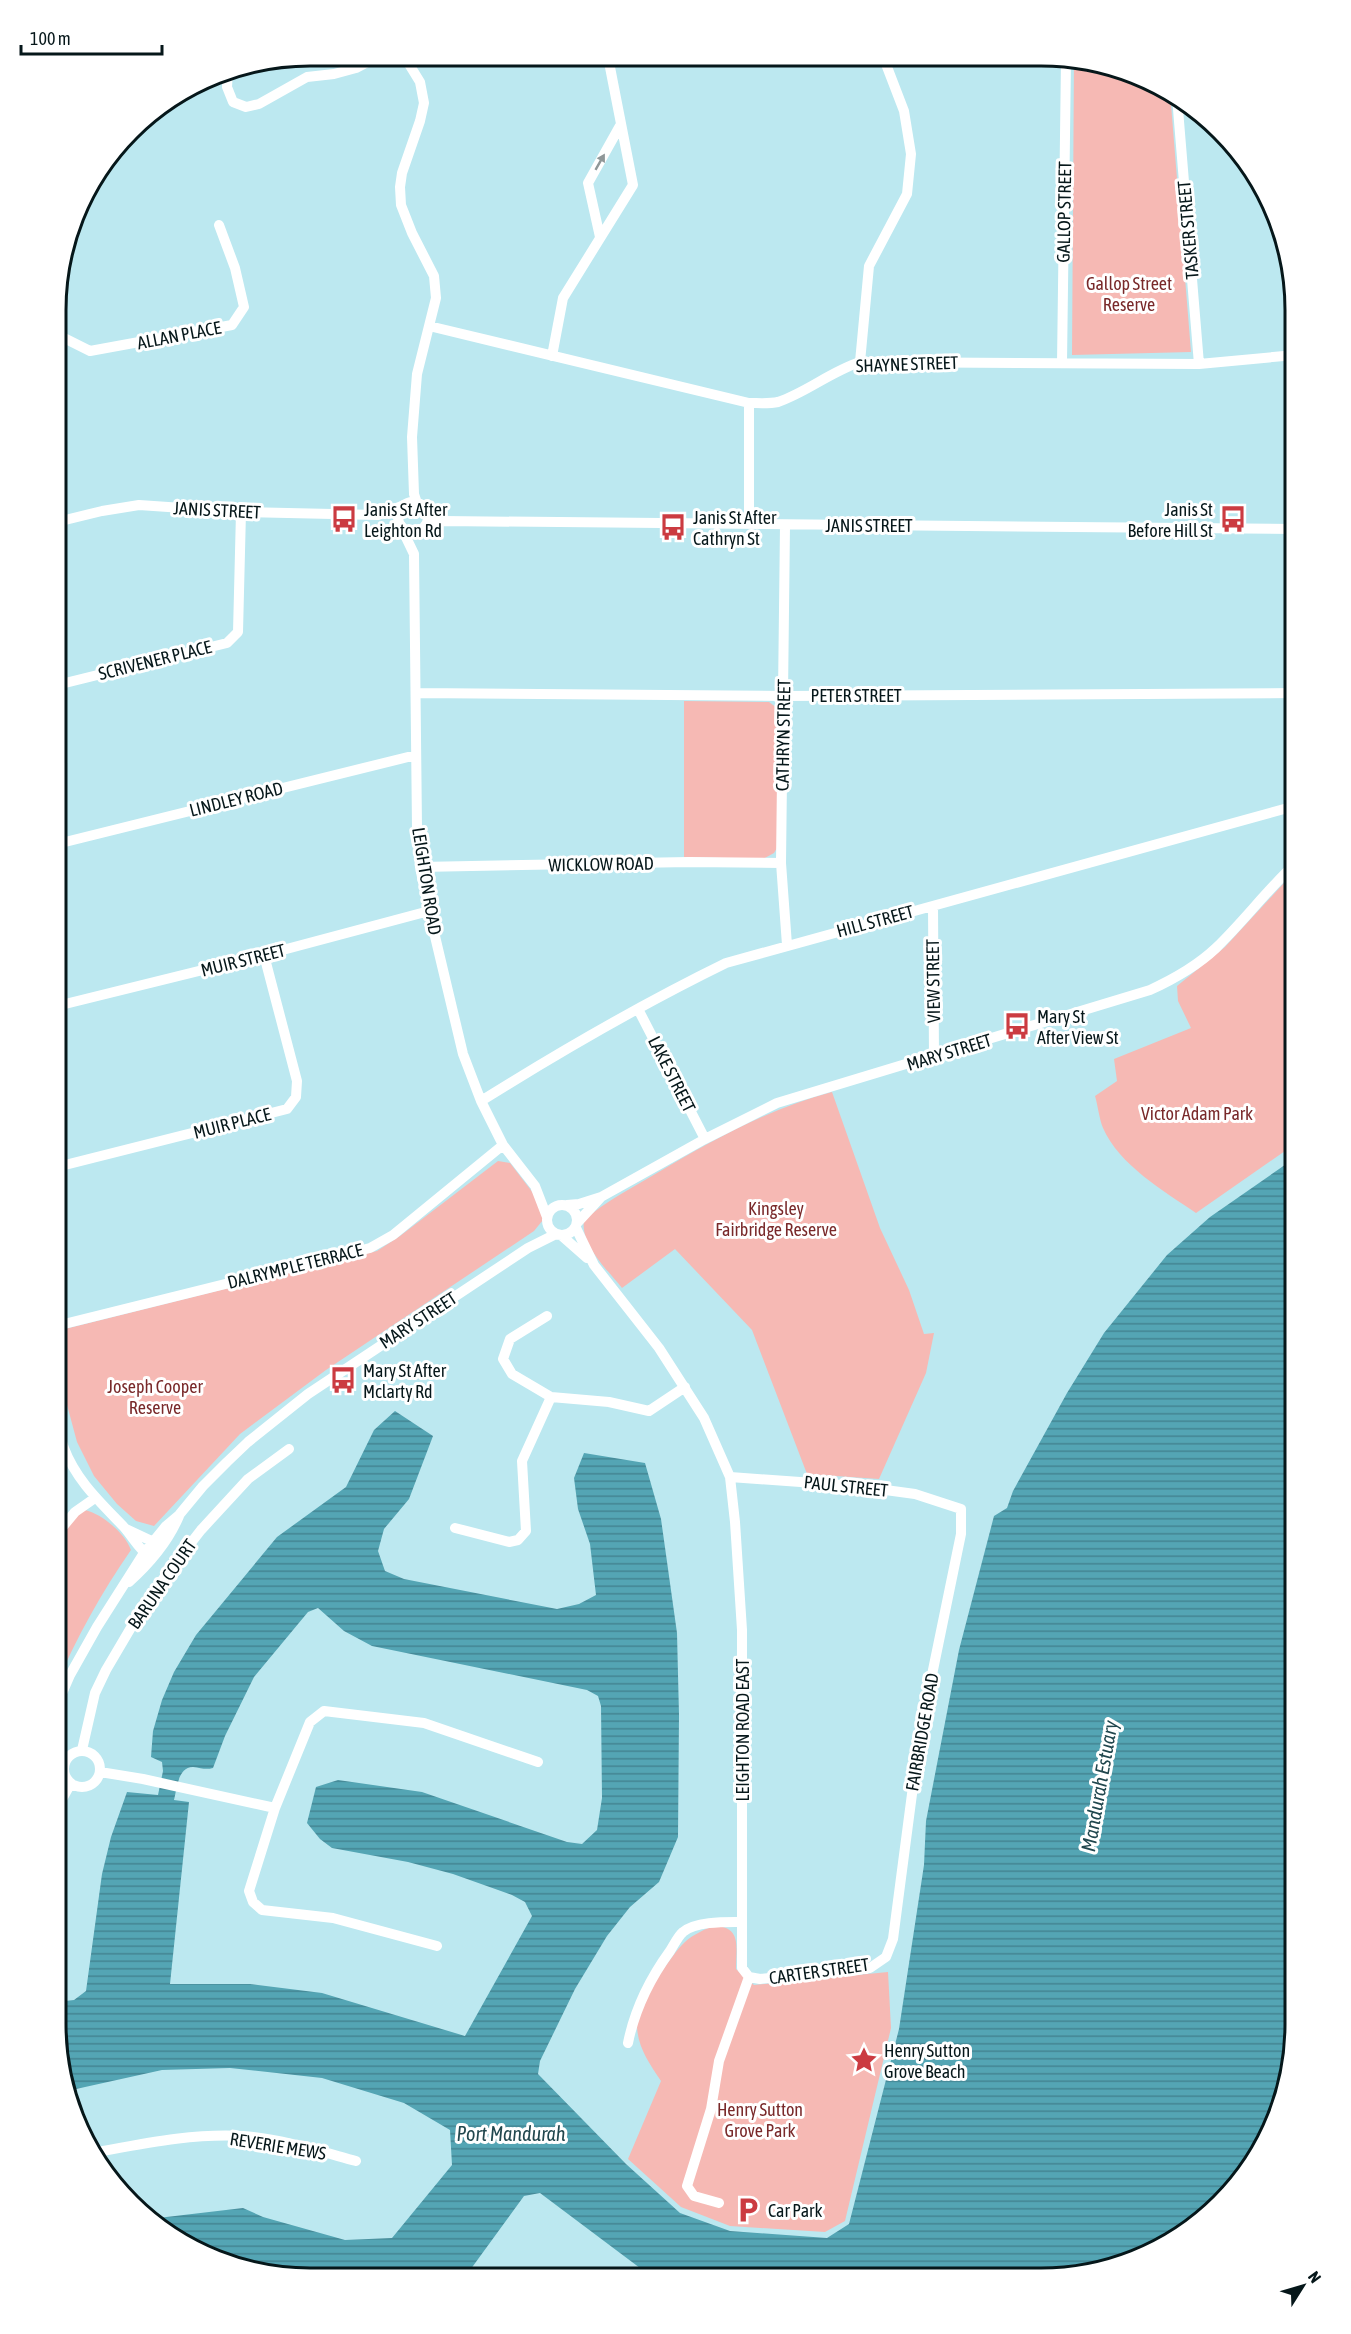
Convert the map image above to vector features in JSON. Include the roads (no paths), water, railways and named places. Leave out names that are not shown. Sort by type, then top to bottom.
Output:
[{"type":"street","points":[[227,81],[227,87],[233,102],[246,107],[259,104],[307,77],[345,71],[356,66]]},
{"type":"street","points":[[410,501],[422,505],[425,523],[412,532],[400,526],[397,516],[410,501],[417,374],[432,309],[429,299],[430,279],[408,238],[396,207],[395,177],[419,96],[411,66]]},
{"type":"street","points":[[552,356],[563,298],[633,186],[610,66]]},
{"type":"street","points":[[860,362],[869,266],[907,194],[912,154],[904,111],[887,66]]},
{"type":"street","name":"GALLOP STREET","points":[[1062,363],[1066,68]]},
{"type":"street","name":"TASKER STREET","points":[[1178,108],[1200,364]]},
{"type":"street","points":[[600,237],[588,183],[621,124]]},
{"type":"street","name":"ALLAN PLACE","points":[[66,339],[90,351],[232,325],[244,307],[235,268],[219,225]]},
{"type":"street","name":"SHAYNE STREET","points":[[429,326],[749,403],[776,403],[839,369],[860,362],[1200,364],[1285,356]]},
{"type":"street","points":[[749,403],[749,524]]},
{"type":"street","name":"JANIS STREET","points":[[66,520],[102,511],[139,506],[241,512],[378,515],[410,501]]},
{"type":"street","name":"SCRIVENER PLACE","points":[[66,683],[227,643],[238,632],[241,512]]},
{"type":"street","name":"JANIS STREET","points":[[378,515],[400,526]]},
{"type":"street","name":"JANIS STREET","points":[[425,523],[443,521],[1093,526],[1285,530]]},
{"type":"street","name":"LEIGHTON ROAD","points":[[425,523],[414,554],[417,828],[420,867],[463,1054],[503,1144],[534,1186],[547,1220]]},
{"type":"street","name":"CATHRYN STREET","points":[[785,525],[781,863],[787,945]]},
{"type":"street","name":"LEIGHTON ROAD","points":[[400,526],[414,554]]},
{"type":"street","name":"PETER STREET","points":[[417,693],[784,696],[1285,693]]},
{"type":"street","name":"LINDLEY ROAD","points":[[66,842],[416,755]]},
{"type":"street","name":"HILL STREET","points":[[482,1101],[557,1053],[726,963],[1285,809]]},
{"type":"street","name":"WICKLOW ROAD","points":[[420,867],[689,862],[781,863]]},
{"type":"street","name":"MARY STREET","points":[[1275,882],[1285,868]]},
{"type":"street","name":"MARY STREET","points":[[528,1248],[542,1232],[552,1208],[579,1204],[601,1197],[705,1139],[777,1103],[1134,997],[1164,984],[1215,949],[1285,873]]},
{"type":"street","name":"VIEW STREET","points":[[933,906],[934,1057]]},
{"type":"street","name":"MUIR STREET","points":[[66,1004],[429,911]]},
{"type":"street","name":"MUIR PLACE","points":[[66,1165],[287,1109],[296,1097],[297,1081],[264,955]]},
{"type":"street","name":"LAKE STREET","points":[[638,1009],[705,1139]]},
{"type":"street","name":"DALRYMPLE TERRACE","points":[[66,1324],[369,1248],[393,1236],[503,1144]]},
{"type":"street","name":"LEIGHTON ROAD","points":[[534,1186],[564,1205]]},
{"type":"street","name":"MARY STREET","points":[[66,1684],[120,1590],[157,1543],[172,1531],[179,1515],[203,1486],[248,1442],[308,1394],[528,1248],[559,1235],[570,1233],[601,1197]]},
{"type":"street","points":[[564,1205],[575,1211],[577,1225]]},
{"type":"street","points":[[547,1220],[550,1230],[559,1235]]},
{"type":"street","name":"LEIGHTON ROAD EAST","points":[[577,1225],[594,1264]]},
{"type":"street","name":"LEIGHTON ROAD EAST","points":[[559,1235],[594,1264],[659,1348],[704,1418],[730,1477],[742,1630],[742,1968],[749,1977]]},
{"type":"street","points":[[547,1316],[510,1339],[503,1359],[512,1374],[551,1397],[609,1402],[649,1411],[685,1387]]},
{"type":"street","points":[[455,1528],[509,1542],[518,1540],[526,1531],[522,1461],[551,1397]]},
{"type":"street","name":"BARUNA COURT","points":[[82,1750],[95,1693],[149,1597],[201,1530],[248,1479],[290,1449]]},
{"type":"street","points":[[66,1452],[83,1483],[147,1555]]},
{"type":"street","name":"PAUL STREET","points":[[730,1477],[856,1486],[915,1494],[961,1509]]},
{"type":"street","points":[[66,1523],[75,1512],[95,1498]]},
{"type":"street","name":"FAIRBRIDGE ROAD","points":[[886,1957],[893,1939],[920,1733],[962,1534],[961,1509]]},
{"type":"street","points":[[124,1528],[157,1543]]},
{"type":"street","points":[[437,1946],[333,1918],[262,1910],[253,1902],[249,1891],[275,1808],[310,1722],[324,1711],[424,1723],[538,1762]]},
{"type":"street","points":[[66,1756],[82,1750],[90,1753],[97,1759],[100,1772],[93,1783],[86,1786],[72,1783],[66,1777]]},
{"type":"street","points":[[100,1772],[202,1791],[275,1808]]},
{"type":"street","points":[[66,1793],[72,1783]]},
{"type":"street","points":[[628,2043],[632,2022],[641,1998],[660,1964],[684,1931],[716,1921],[742,1922]]},
{"type":"street","name":"CARTER STREET","points":[[749,1977],[760,1979],[870,1968],[886,1957]]},
{"type":"street","points":[[719,2203],[694,2196],[687,2186],[711,2109],[719,2061],[749,1977]]},
{"type":"street","name":"REVERIE MEWS","points":[[102,2151],[183,2137],[243,2136],[356,2160]]},
{"type":"water","points":[[1285,1165],[1285,2024],[1283,2056],[1277,2087],[1260,2132],[1235,2173],[1214,2197],[1177,2227],[1149,2243],[1120,2255],[1073,2266],[1041,2268],[640,2268],[540,2193],[524,2196],[472,2268],[278,2266],[231,2255],[202,2243],[161,2218],[243,2208],[263,2217],[345,2240],[392,2238],[452,2165],[450,2130],[404,2103],[322,2078],[230,2068],[162,2070],[75,2089],[68,2056],[66,2001],[74,2000],[86,1991],[102,1874],[111,1837],[127,1792],[158,1795],[163,1771],[162,1762],[151,1757],[153,1731],[162,1700],[174,1672],[196,1635],[277,1537],[346,1487],[374,1430],[395,1411],[433,1436],[409,1499],[384,1529],[378,1551],[385,1571],[404,1579],[557,1609],[579,1604],[596,1595],[590,1544],[578,1509],[574,1478],[584,1453],[645,1463],[661,1519],[677,1633],[678,1837],[659,1882],[630,1907],[607,1936],[575,1989],[540,2061],[538,2074],[626,2164],[680,2213],[730,2231],[827,2238],[849,2224],[899,2029],[924,1865],[926,1821],[959,1650],[994,1516],[1007,1508],[1013,1491],[1067,1393],[1104,1333],[1167,1255],[1210,1217]],"holes":[[[318,1608],[344,1631],[372,1646],[587,1690],[598,1696],[601,1706],[602,1798],[597,1830],[582,1844],[567,1842],[422,1792],[338,1780],[316,1787],[307,1823],[320,1839],[332,1848],[408,1862],[453,1874],[512,1895],[525,1902],[532,1916],[465,2036],[322,1993],[250,1984],[170,1984],[189,1802],[174,1800],[181,1774],[184,1770],[193,1767],[213,1768],[225,1736],[254,1677],[308,1612]]]},
{"type":"place","name":"Janis St After Leighton Rd","points":[[344,519]]},
{"type":"place","name":"Janis St Before Hill St","points":[[1233,519]]},
{"type":"place","name":"Janis St After Cathryn St","points":[[673,527]]},
{"type":"place","name":"Mary St After View St","points":[[1017,1026]]},
{"type":"place","name":"Mary St After Mclarty Rd","points":[[343,1380]]},
{"type":"place","name":"Henry Sutton Grove Beach","points":[[864,2060]]},
{"type":"place","name":"Car Park","points":[[748,2210]]},
{"type":"park label","name":"Gallop Street Reserve","points":[[1129,293]]},
{"type":"park label","name":"Victor Adam Park","points":[[1197,1113]]},
{"type":"park label","name":"Kingsley Fairbridge Reserve","points":[[776,1218]]},
{"type":"park label","name":"Joseph Cooper Reserve","points":[[155,1396]]},
{"type":"park label","name":"Henry Sutton Grove Park","points":[[760,2119]]},
{"type":"water label","name":"Mandurah Estuary","points":[[1099,1786]]},
{"type":"water label","name":"Port Mandurah","points":[[511,2133]]}]
